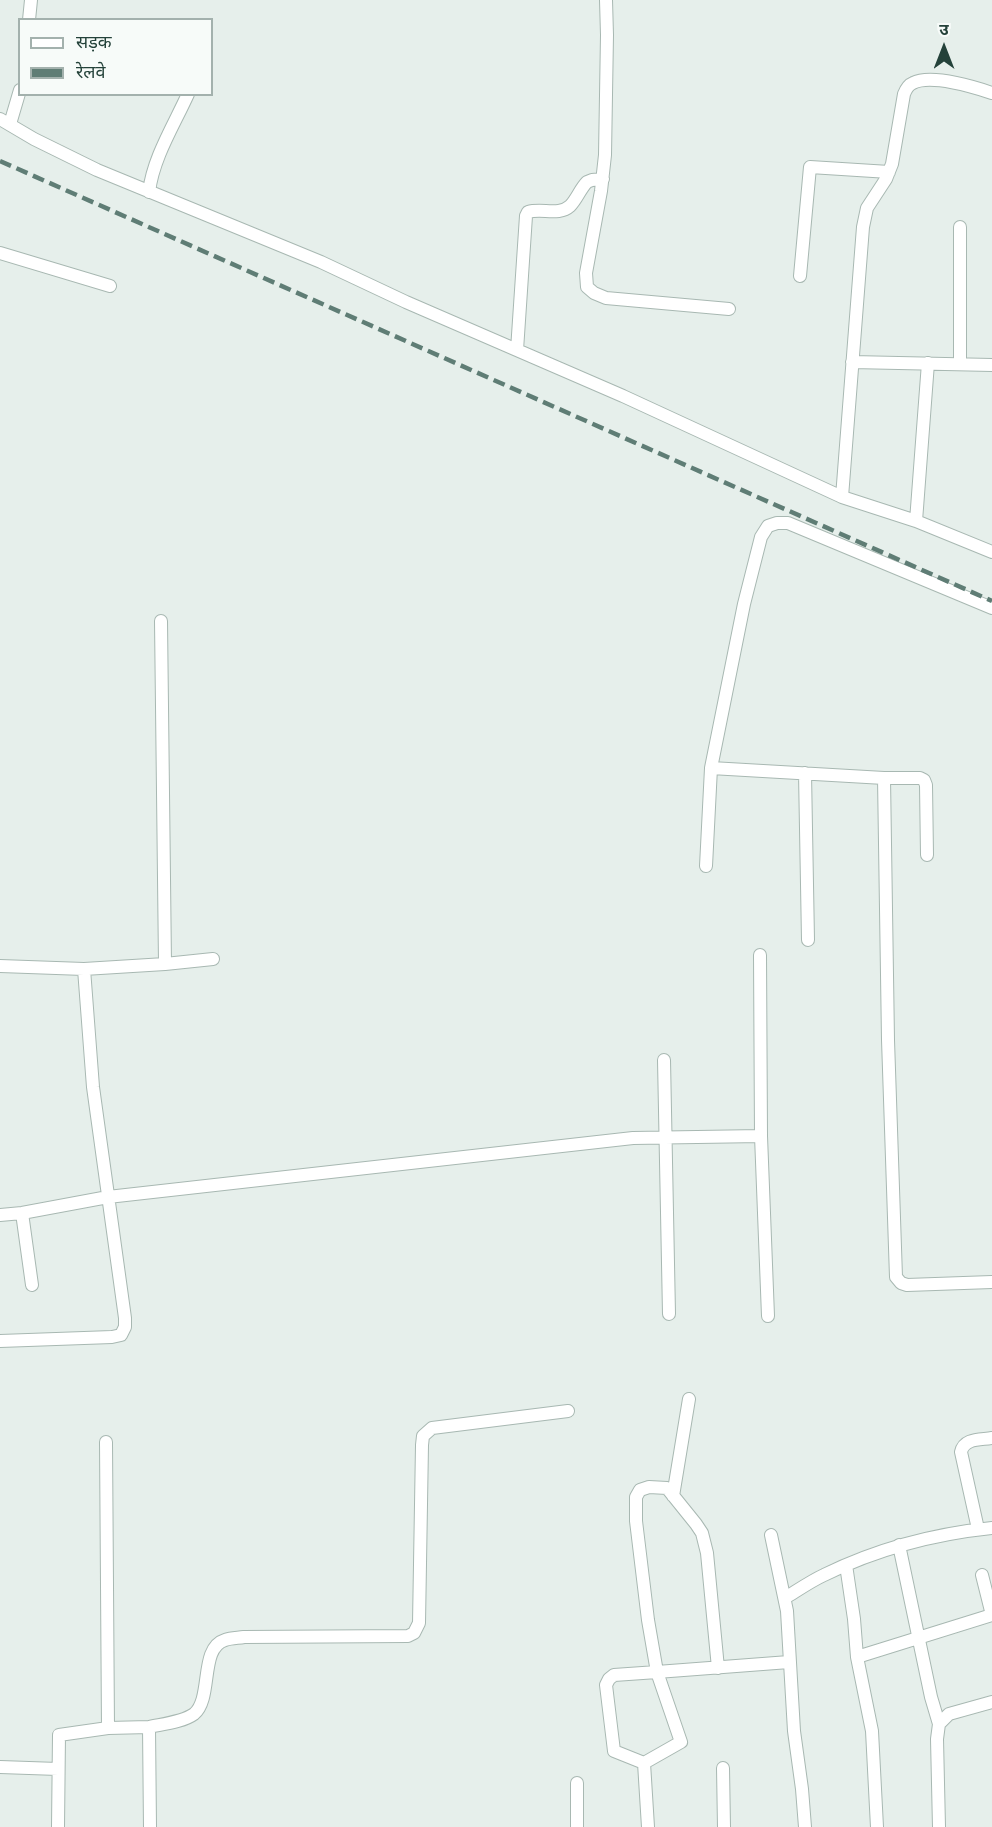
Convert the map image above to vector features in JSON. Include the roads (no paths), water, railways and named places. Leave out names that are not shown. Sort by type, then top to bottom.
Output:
[{"type":"street","points":[[29,18],[31,0]]},
{"type":"street","points":[[606,0],[605,155],[603,179],[586,273],[587,286],[594,293],[606,298],[729,309]]},
{"type":"street","points":[[842,497],[863,227],[867,208],[886,179],[892,164],[904,94],[914,82],[922,80],[936,80],[992,93]]},
{"type":"street","points":[[18,94],[5,122],[97,170],[321,262],[842,497],[916,521],[992,552]]},
{"type":"street","points":[[148,192],[150,179],[187,96]]},
{"type":"street","points":[[800,276],[810,167],[889,172]]},
{"type":"street","points":[[518,350],[526,216],[528,212],[534,210],[562,210],[568,207],[587,182],[603,179]]},
{"type":"street","points":[[960,227],[960,364]]},
{"type":"street","points":[[0,253],[110,286]]},
{"type":"street","points":[[852,362],[992,365]]},
{"type":"street","points":[[916,521],[928,363]]},
{"type":"street","points":[[706,866],[711,768],[744,604],[761,537],[768,526],[788,523],[992,608]]},
{"type":"street","points":[[161,621],[165,964]]},
{"type":"street","points":[[711,768],[920,778],[926,785],[927,855]]},
{"type":"street","points":[[805,773],[808,940]]},
{"type":"street","points":[[884,778],[888,1040],[896,1277],[901,1283],[907,1285],[992,1282]]},
{"type":"street","points":[[760,954],[761,1136],[768,1316]]},
{"type":"street","points":[[0,966],[84,969],[213,959]]},
{"type":"street","points":[[0,1341],[112,1337],[121,1335],[125,1327],[93,1087],[84,969]]},
{"type":"street","points":[[664,1060],[669,1314]]},
{"type":"street","points":[[0,1215],[108,1197],[633,1137],[761,1136]]},
{"type":"street","points":[[22,1213],[32,1285]]},
{"type":"street","points":[[673,1496],[689,1399]]},
{"type":"street","points":[[58,1827],[59,1735],[108,1728],[149,1727],[188,1717],[196,1712],[201,1704],[215,1646],[225,1640],[244,1637],[408,1636],[414,1633],[419,1623],[423,1436],[432,1428],[568,1411]]},
{"type":"street","points":[[978,1529],[961,1452],[968,1441],[992,1438]]},
{"type":"street","points":[[106,1442],[108,1728]]},
{"type":"street","points":[[718,1668],[707,1553],[702,1533],[667,1488],[650,1487],[640,1490],[636,1497],[636,1521],[648,1620],[657,1672],[681,1742],[644,1763],[619,1755],[614,1751],[606,1685],[614,1675],[657,1672],[718,1668],[789,1662]]},
{"type":"street","points":[[784,1598],[823,1575],[899,1545],[942,1534],[992,1528]]},
{"type":"street","points":[[771,1535],[787,1611],[794,1731],[805,1827]]},
{"type":"street","points":[[899,1545],[931,1697],[939,1724],[937,1739],[939,1827]]},
{"type":"street","points":[[846,1565],[857,1657],[872,1731],[877,1827]]},
{"type":"street","points":[[857,1657],[992,1615],[982,1575]]},
{"type":"street","points":[[939,1724],[949,1714],[992,1701]]},
{"type":"street","points":[[149,1727],[150,1827]]},
{"type":"street","points":[[644,1763],[648,1827]]},
{"type":"street","points":[[0,1767],[58,1769]]},
{"type":"street","points":[[723,1768],[724,1827]]},
{"type":"street","points":[[577,1783],[577,1827]]},
{"type":"railway","points":[[0,161],[992,601]]}]
